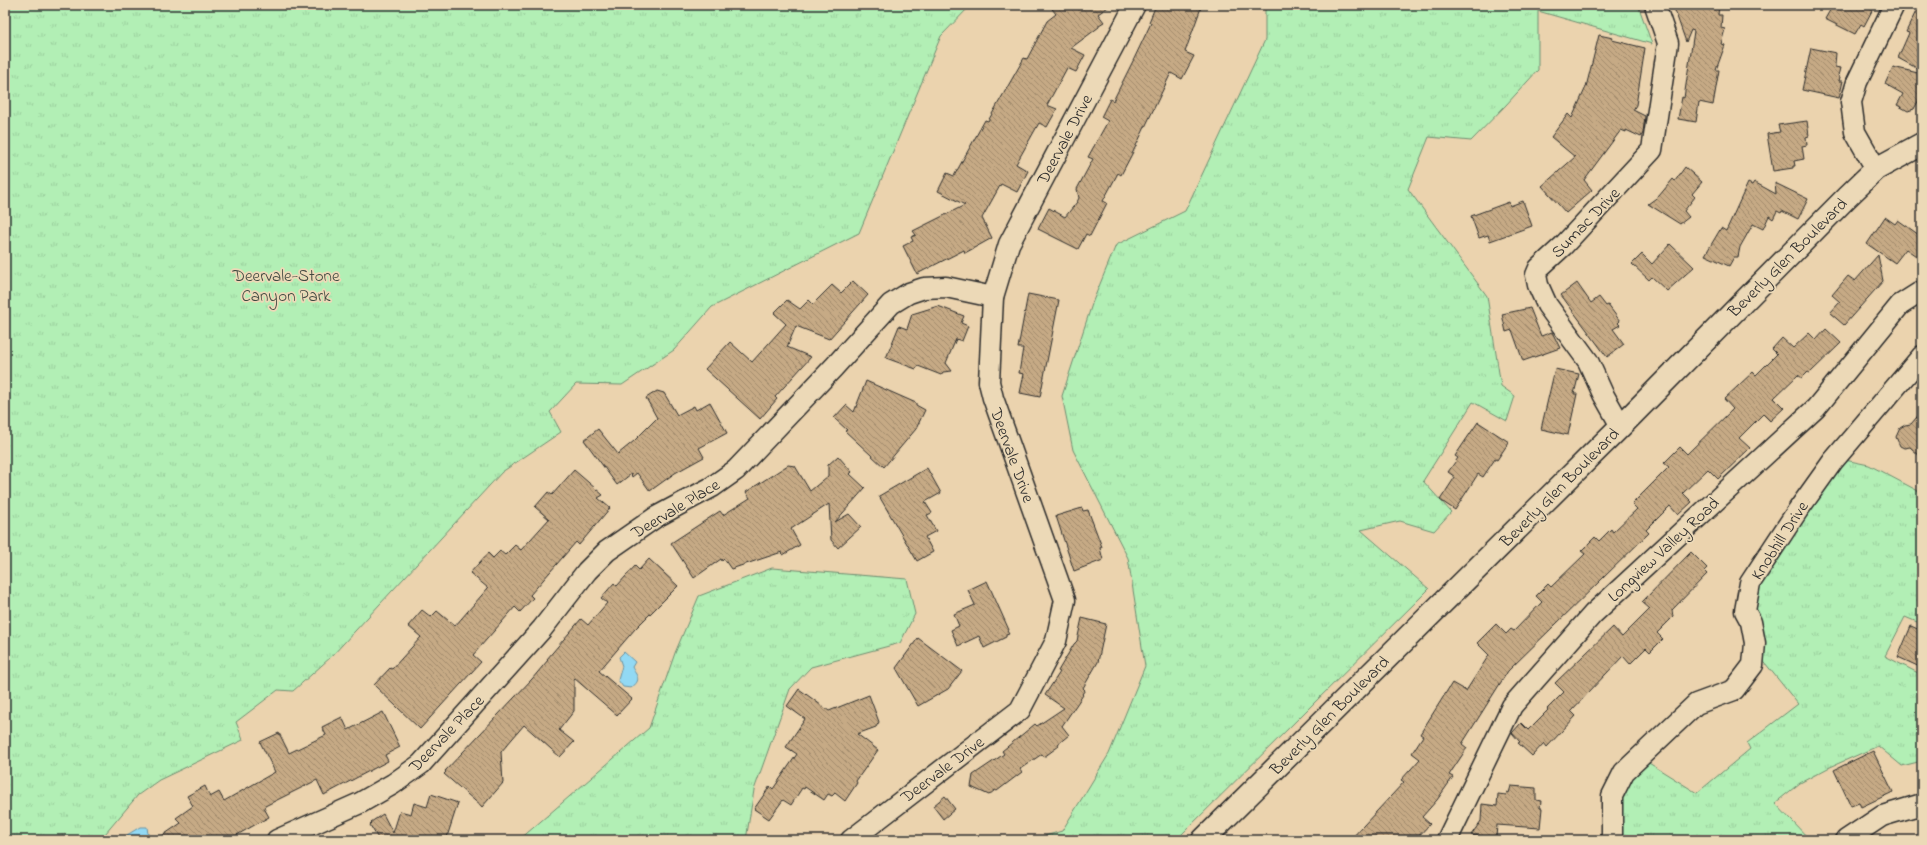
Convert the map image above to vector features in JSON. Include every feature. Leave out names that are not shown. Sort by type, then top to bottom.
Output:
[{"type":"main road","name":"Beverly Glen Boulevard","points":[[1203,840],[1621,426],[1876,169],[1922,144]]},
{"type":"street","name":"Deervale Drive","points":[[850,840],[1020,710],[1056,641],[1065,600],[993,398],[989,382],[993,297],[1009,244],[1135,5]]},
{"type":"street","name":"Sumac Drive","points":[[1621,426],[1603,394],[1588,361],[1547,305],[1538,285],[1536,275],[1539,268],[1564,246],[1652,150],[1668,43],[1655,5]]},
{"type":"street","points":[[1876,169],[1855,132],[1851,102],[1857,82],[1894,5]]},
{"type":"street","name":"Deervale Place","points":[[277,840],[360,803],[393,784],[421,764],[542,629],[592,566],[608,551],[656,517],[712,487],[736,470],[834,368],[891,304],[909,293],[924,288],[946,287],[993,297]]},
{"type":"street","name":"Longview Valley Road","points":[[1448,840],[1512,706],[1593,614],[1816,408],[1900,305],[1922,291]]},
{"type":"street","name":"Knobhill Drive","points":[[1612,840],[1612,796],[1624,772],[1696,704],[1734,690],[1753,665],[1755,643],[1751,622],[1745,612],[1750,583],[1798,510],[1833,461],[1922,356]]},
{"type":"street","points":[[1846,840],[1882,816],[1922,804]]},
{"type":"green space","name":"Deervale-Stone Canyon Park","points":[[5,5],[971,5],[941,36],[859,233],[712,307],[674,350],[622,385],[576,384],[550,412],[561,432],[502,472],[331,657],[293,691],[278,690],[236,722],[243,740],[159,780],[138,795],[100,840],[5,840]]},
{"type":"green space","points":[[1265,5],[1638,5],[1652,44],[1538,11],[1538,70],[1471,141],[1429,137],[1408,189],[1487,296],[1501,386],[1515,396],[1507,421],[1473,402],[1423,481],[1451,512],[1434,531],[1400,521],[1361,530],[1429,589],[1176,840],[1031,840],[1062,831],[1109,754],[1145,666],[1128,558],[1073,450],[1062,396],[1093,301],[1116,245],[1185,211],[1265,40]]},
{"type":"green space","points":[[1840,459],[1869,465],[1922,493],[1922,596],[1917,600],[1922,605],[1922,624],[1905,617],[1885,656],[1922,675],[1922,761],[1902,766],[1878,746],[1828,768],[1800,783],[1775,803],[1809,839],[1616,840],[1619,793],[1644,760],[1697,793],[1750,749],[1747,743],[1798,704],[1761,658],[1752,604],[1755,586]]},
{"type":"green space","points":[[772,568],[907,579],[915,614],[900,643],[811,667],[790,689],[754,790],[746,840],[519,840],[649,728],[675,653],[699,596]]},
{"type":"water","points":[[624,652],[635,662],[632,667],[638,680],[631,688],[623,687],[618,680],[622,666],[619,657]]},
{"type":"water","points":[[140,827],[147,827],[148,834],[139,840],[125,840],[127,835]]},
{"type":"building","points":[[1049,5],[1111,5],[1098,14],[1104,22],[1071,48],[1085,55],[1076,72],[1067,68],[1047,105],[1057,109],[1047,127],[1039,123],[1016,164],[1028,171],[1017,192],[1001,184],[982,218],[992,238],[965,253],[964,250],[917,274],[903,246],[913,241],[911,237],[916,235],[913,231],[965,205],[938,191],[947,173],[954,176],[985,120],[988,121],[1024,58],[1027,59],[1047,21],[1056,14]]},
{"type":"building","points":[[1156,5],[1202,5],[1185,52],[1194,56],[1182,79],[1171,73],[1121,175],[1118,173],[1103,201],[1107,203],[1090,236],[1086,234],[1078,249],[1038,229],[1049,208],[1065,217],[1077,202],[1079,198],[1077,189],[1093,159],[1088,157],[1108,121],[1101,117],[1110,99],[1113,101],[1133,61],[1151,23],[1149,22]]},
{"type":"building","points":[[1673,5],[1719,5],[1718,15],[1722,15],[1721,28],[1725,29],[1721,44],[1725,45],[1716,70],[1719,70],[1713,105],[1699,102],[1696,122],[1678,119],[1682,97],[1684,98],[1694,31],[1691,30],[1686,42]]},
{"type":"building","points":[[1833,5],[1875,5],[1864,26],[1861,24],[1855,34],[1825,19]]},
{"type":"building","points":[[1919,5],[1922,5],[1922,71],[1898,58],[1909,33],[1906,32]]},
{"type":"building","points":[[1599,35],[1613,38],[1612,40],[1645,48],[1636,105],[1633,110],[1645,116],[1643,133],[1641,137],[1626,130],[1626,132],[1621,130],[1584,180],[1592,190],[1566,213],[1542,186],[1575,157],[1551,137],[1568,114],[1572,118],[1586,87]]},
{"type":"building","points":[[1811,48],[1836,53],[1835,67],[1840,68],[1838,76],[1840,77],[1839,81],[1843,81],[1839,98],[1802,90]]},
{"type":"building","points":[[1893,67],[1922,74],[1922,94],[1914,109],[1908,111],[1897,105],[1903,94],[1885,84]]},
{"type":"building","points":[[1807,121],[1809,136],[1806,137],[1807,145],[1802,146],[1804,159],[1794,161],[1795,166],[1793,166],[1793,168],[1773,171],[1767,134],[1780,132],[1778,125]]},
{"type":"building","points":[[1685,167],[1702,182],[1692,194],[1695,197],[1684,211],[1689,217],[1680,224],[1648,204],[1659,196],[1673,179],[1675,181]]},
{"type":"building","points":[[1754,182],[1776,194],[1775,183],[1808,199],[1798,219],[1782,211],[1781,213],[1777,211],[1773,219],[1769,216],[1763,229],[1753,224],[1740,247],[1738,257],[1734,257],[1729,266],[1705,255],[1721,228],[1726,231],[1748,183],[1752,185]]},
{"type":"building","points":[[1523,201],[1532,226],[1490,241],[1488,235],[1479,238],[1471,216],[1509,202],[1510,206]]},
{"type":"building","points":[[1885,217],[1895,224],[1898,220],[1922,237],[1922,260],[1906,249],[1895,263],[1867,244]]},
{"type":"building","points":[[1670,244],[1694,267],[1667,291],[1652,277],[1649,280],[1632,264],[1642,254],[1652,264]]},
{"type":"building","points":[[1878,255],[1883,281],[1844,325],[1830,313],[1840,302],[1832,295],[1848,276],[1855,281]]},
{"type":"building","points":[[853,281],[868,295],[829,339],[796,326],[787,347],[811,357],[775,397],[777,399],[760,419],[705,369],[730,342],[752,362],[786,324],[774,313],[787,300],[800,309],[809,300],[813,304],[832,285],[841,293]]},
{"type":"building","points":[[1577,283],[1591,303],[1599,297],[1606,306],[1608,305],[1620,321],[1618,323],[1620,325],[1613,329],[1624,344],[1607,357],[1561,295]]},
{"type":"building","points":[[1028,294],[1059,300],[1040,397],[1020,393],[1024,374],[1019,373],[1023,348],[1018,348]]},
{"type":"building","points":[[938,306],[964,316],[961,323],[968,326],[962,341],[956,339],[946,363],[952,371],[943,372],[941,375],[918,366],[916,369],[886,358],[899,326],[907,329],[912,314]]},
{"type":"building","points":[[1530,308],[1541,336],[1552,332],[1560,348],[1523,361],[1512,330],[1506,332],[1502,314]]},
{"type":"building","points":[[1826,329],[1841,343],[1810,373],[1808,372],[1802,378],[1798,375],[1774,398],[1784,408],[1770,421],[1763,414],[1739,438],[1750,448],[1718,479],[1708,469],[1683,493],[1692,502],[1678,515],[1670,506],[1646,530],[1649,533],[1508,671],[1462,744],[1467,748],[1449,775],[1453,777],[1437,800],[1422,817],[1430,824],[1415,840],[1350,840],[1404,782],[1401,780],[1420,759],[1412,753],[1423,736],[1420,734],[1452,683],[1466,691],[1489,655],[1477,643],[1496,624],[1506,634],[1511,629],[1514,631],[1542,602],[1536,596],[1548,584],[1551,587],[1585,554],[1581,551],[1595,537],[1599,541],[1611,529],[1613,532],[1637,509],[1632,504],[1669,467],[1664,463],[1680,447],[1687,454],[1733,409],[1724,399],[1753,372],[1756,375],[1777,354],[1772,349],[1782,338],[1793,348],[1809,333],[1816,340]]},
{"type":"building","points":[[1555,369],[1579,374],[1574,394],[1577,394],[1568,435],[1541,429]]},
{"type":"building","points":[[866,381],[916,403],[916,405],[925,410],[916,429],[884,467],[845,431],[847,430],[834,418],[846,405],[854,412]]},
{"type":"building","points":[[657,391],[664,393],[677,415],[694,406],[696,410],[710,402],[727,433],[699,448],[704,457],[675,473],[650,491],[637,473],[632,477],[631,474],[617,485],[584,440],[598,429],[618,454],[634,441],[657,418],[646,398]]},
{"type":"building","points":[[1922,411],[1922,458],[1910,447],[1904,448],[1900,446],[1896,437],[1900,428],[1911,424]]},
{"type":"building","points":[[1478,422],[1509,442],[1483,477],[1478,474],[1455,510],[1440,500],[1455,477],[1448,472],[1458,458],[1455,456]]},
{"type":"building","points":[[838,456],[852,472],[850,474],[865,488],[835,522],[849,514],[861,527],[838,548],[831,540],[829,504],[791,529],[800,545],[783,555],[782,552],[731,569],[724,559],[722,561],[721,559],[694,578],[671,543],[720,511],[723,515],[750,498],[746,492],[788,465],[795,466],[810,491],[828,476],[828,465]]},
{"type":"building","points":[[927,468],[941,493],[925,502],[932,513],[927,515],[936,531],[925,537],[933,552],[917,561],[879,496]]},
{"type":"building","points":[[574,470],[603,495],[598,498],[610,508],[579,545],[576,542],[530,595],[533,598],[520,612],[515,607],[473,655],[481,662],[420,729],[374,685],[390,668],[392,669],[421,637],[408,626],[422,610],[431,617],[437,611],[455,626],[488,588],[470,573],[488,553],[493,558],[500,551],[505,555],[515,545],[521,550],[549,519],[535,507],[548,492],[552,495]]},
{"type":"building","points":[[1082,508],[1083,511],[1088,510],[1102,547],[1100,548],[1103,560],[1074,571],[1056,516]]},
{"type":"building","points":[[1691,552],[1707,568],[1704,571],[1707,574],[1672,610],[1673,617],[1657,633],[1663,639],[1650,652],[1646,648],[1630,664],[1623,656],[1571,711],[1576,716],[1547,747],[1544,743],[1532,756],[1518,743],[1520,742],[1512,733],[1521,723],[1528,730],[1548,710],[1547,709],[1564,692],[1555,683],[1613,627],[1622,637],[1650,609],[1642,602]]},
{"type":"building","points":[[649,559],[678,586],[635,629],[599,671],[632,699],[617,715],[574,678],[574,711],[559,730],[574,742],[560,757],[524,725],[501,752],[503,783],[482,807],[444,774],[446,772],[445,771],[532,679],[581,619],[588,625],[607,603],[601,598],[614,583],[617,586],[635,566],[639,570]]},
{"type":"building","points":[[987,581],[1009,630],[1007,631],[1009,634],[984,648],[979,636],[958,646],[951,630],[959,626],[954,614],[975,605],[968,590]]},
{"type":"building","points":[[1082,618],[1106,624],[1098,662],[1083,688],[1085,690],[1082,694],[1083,695],[1062,726],[1069,735],[1058,744],[1059,746],[1044,757],[1042,754],[1020,769],[1022,772],[997,791],[995,790],[989,795],[971,787],[973,775],[1004,754],[1002,751],[1035,724],[1037,726],[1064,708],[1045,695],[1077,641]]},
{"type":"building","points":[[1911,626],[1922,631],[1922,668],[1898,657]]},
{"type":"building","points":[[918,638],[962,671],[948,689],[918,706],[896,668]]},
{"type":"building","points":[[799,689],[829,711],[869,695],[879,722],[876,727],[857,734],[878,750],[856,781],[857,783],[845,801],[835,793],[832,796],[828,794],[824,800],[805,787],[804,789],[802,788],[791,805],[783,800],[769,819],[754,809],[770,786],[773,789],[797,754],[786,747],[805,719],[787,706]]},
{"type":"building","points":[[383,712],[400,747],[385,755],[388,761],[324,795],[317,780],[265,806],[264,808],[269,817],[228,840],[156,840],[181,823],[176,818],[193,806],[187,796],[205,786],[210,797],[219,792],[224,801],[275,772],[260,742],[279,733],[289,753],[326,735],[322,727],[342,717],[348,730]]},
{"type":"building","points":[[1873,751],[1893,792],[1861,807],[1859,803],[1851,806],[1834,770]]},
{"type":"building","points":[[1511,786],[1536,788],[1536,800],[1541,801],[1540,808],[1542,808],[1540,828],[1497,825],[1496,838],[1471,835],[1481,821],[1482,804],[1497,806],[1498,794],[1506,795],[1507,792],[1509,793]]},
{"type":"building","points":[[431,794],[458,803],[446,840],[379,840],[370,825],[372,823],[371,822],[383,814],[393,833],[400,811],[411,814],[414,803],[427,807]]},
{"type":"building","points":[[945,796],[955,809],[943,819],[933,806]]}]
